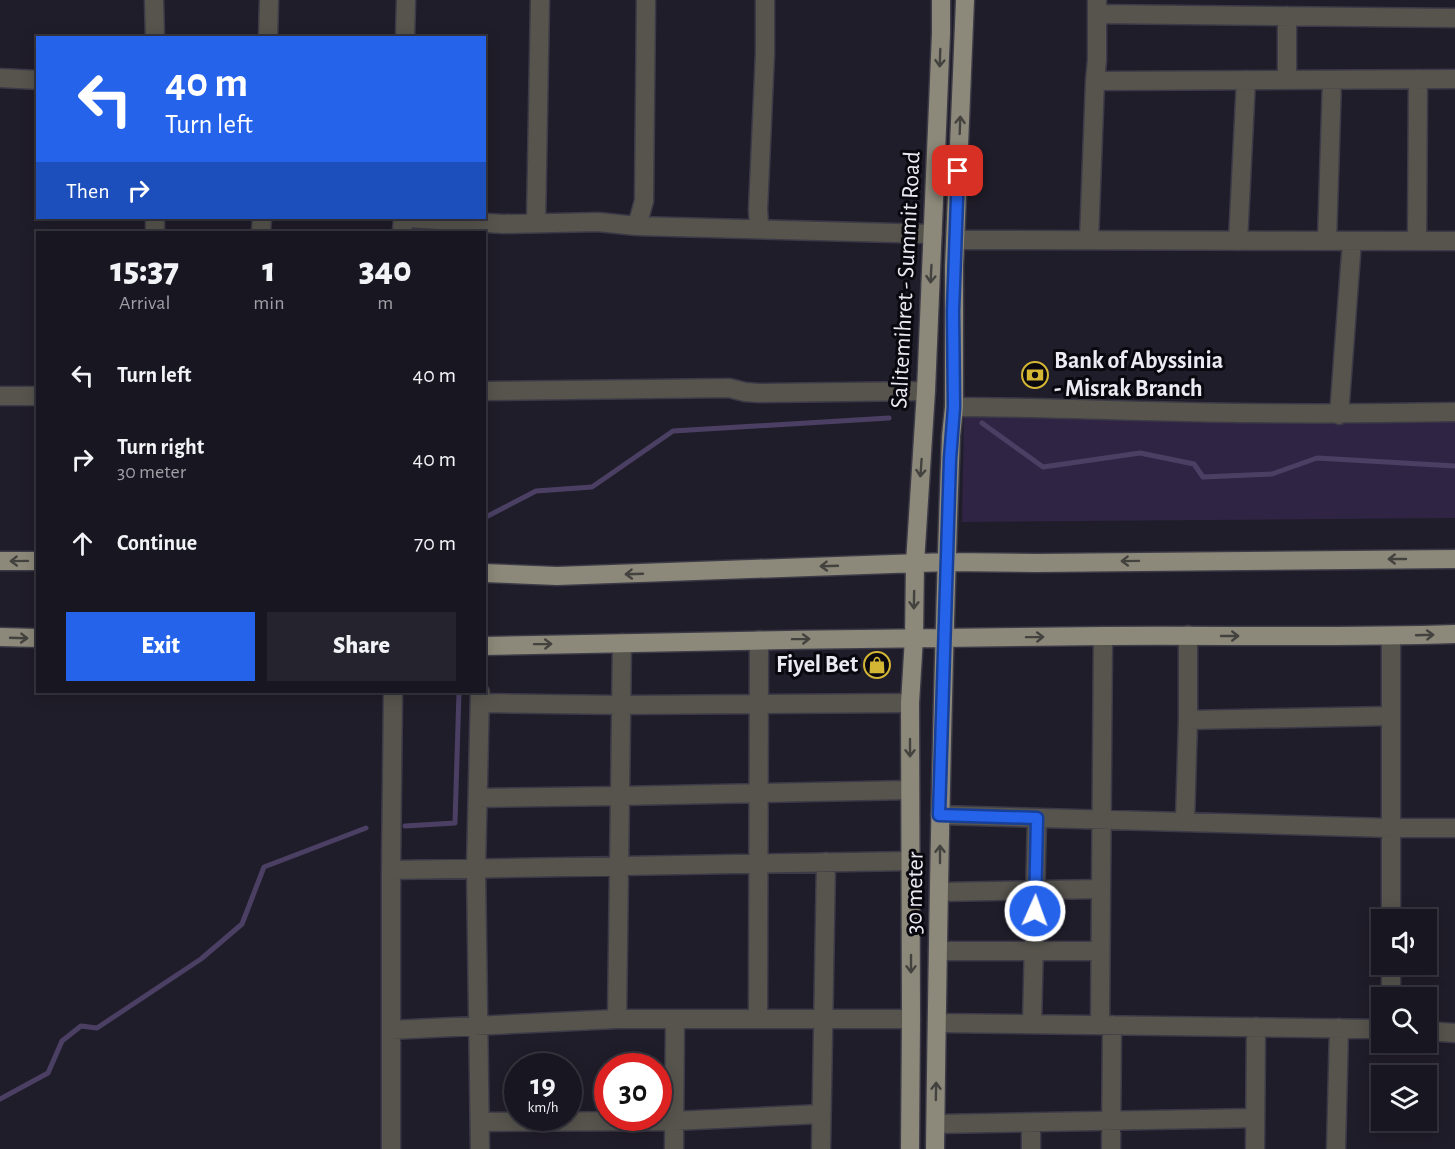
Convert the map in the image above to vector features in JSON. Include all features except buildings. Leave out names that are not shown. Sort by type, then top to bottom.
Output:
[{"type":"main road","name":"Salitemihret - Summit Road","points":[[915,563],[926,391],[941,0]]},
{"type":"main road","name":"Salitemihret - Summit Road","points":[[954,407],[954,267],[965,0]]},
{"type":"main road","name":"30 meter","points":[[935,1149],[940,892],[939,815],[951,436],[954,407]]},
{"type":"main road","points":[[486,573],[556,576],[947,562],[1455,559]]},
{"type":"main road","points":[[0,561],[36,561]]},
{"type":"main road","points":[[914,638],[915,563]]},
{"type":"main road","points":[[486,646],[944,637],[1455,634]]},
{"type":"main road","points":[[0,637],[36,638]]},
{"type":"main road","name":"30 meter","points":[[910,1149],[910,703],[914,638]]},
{"type":"street","points":[[154,0],[155,36]]},
{"type":"street","points":[[268,36],[269,0]]},
{"type":"street","points":[[405,36],[406,0]]},
{"type":"street","points":[[536,223],[540,0]]},
{"type":"street","points":[[637,226],[644,201],[646,0]]},
{"type":"street","points":[[762,229],[759,224],[758,210],[764,88],[765,0]]},
{"type":"street","points":[[1089,240],[1097,60],[1097,7],[1299,11],[1455,18]]},
{"type":"street","points":[[1287,80],[1299,11]]},
{"type":"street","points":[[0,78],[36,80]]},
{"type":"street","points":[[1417,241],[1418,79]]},
{"type":"street","points":[[1095,81],[1455,79]]},
{"type":"street","points":[[1238,241],[1246,80]]},
{"type":"street","points":[[1327,241],[1332,80]]},
{"type":"street","points":[[424,219],[503,224],[598,222],[637,226],[933,234]]},
{"type":"street","points":[[956,240],[1455,242]]},
{"type":"street","points":[[1338,415],[1352,241]]},
{"type":"street","points":[[486,390],[729,388],[759,393],[926,391]]},
{"type":"street","points":[[0,396],[36,396]]},
{"type":"street","points":[[954,407],[1338,415],[1455,412]]},
{"type":"street","points":[[1185,821],[1188,635]]},
{"type":"street","points":[[1103,636],[1100,951],[1106,1025],[1111,1149]]},
{"type":"street","points":[[1391,636],[1391,909]]},
{"type":"street","points":[[758,1019],[759,640]]},
{"type":"street","points":[[617,1019],[622,643]]},
{"type":"street","points":[[391,1149],[393,693]]},
{"type":"street","points":[[480,1149],[476,869],[481,697],[621,705],[910,703]]},
{"type":"street","points":[[1188,720],[1390,716]]},
{"type":"street","points":[[478,798],[910,790]]},
{"type":"street","points":[[939,815],[1455,828]]},
{"type":"street","points":[[1032,1024],[1037,818]]},
{"type":"street","points":[[391,870],[911,861]]},
{"type":"street","points":[[821,1149],[826,862]]},
{"type":"street","points":[[940,892],[1101,889]]},
{"type":"street","points":[[938,951],[1100,951]]},
{"type":"street","points":[[391,1030],[617,1019],[911,1019]]},
{"type":"street","points":[[674,1149],[675,1020]]},
{"type":"street","points":[[937,1023],[1371,1029]]},
{"type":"street","points":[[1255,1149],[1256,1027]]},
{"type":"street","points":[[1336,1149],[1339,1028]]},
{"type":"street","points":[[1437,1032],[1455,1033]]},
{"type":"street","points":[[480,1122],[674,1121],[822,1114]]},
{"type":"street","points":[[936,1124],[1255,1118]]},
{"type":"street","points":[[1031,1123],[1031,1149]]},
{"type":"shaded area","points":[[964,412],[1455,421],[1455,518],[962,522]]},
{"type":"waterway","points":[[486,517],[536,491],[592,487],[673,431],[889,418]]},
{"type":"waterway","points":[[982,423],[1043,467],[1140,453],[1194,464],[1203,477],[1272,474],[1317,458],[1455,466]]},
{"type":"waterway","points":[[405,826],[455,823],[459,693]]},
{"type":"waterway","points":[[0,1099],[48,1073],[62,1041],[81,1026],[97,1028],[201,959],[242,924],[264,867],[366,828]]},
{"type":"place","name":"Bank of Abyssinia - Misrak Branch","points":[[1035,375]]},
{"type":"place","name":"Fiyel Bet","points":[[877,665]]},
{"type":"route","points":[[958,171],[953,311],[954,407],[950,459],[939,815],[1037,818],[1035,911]]}]
